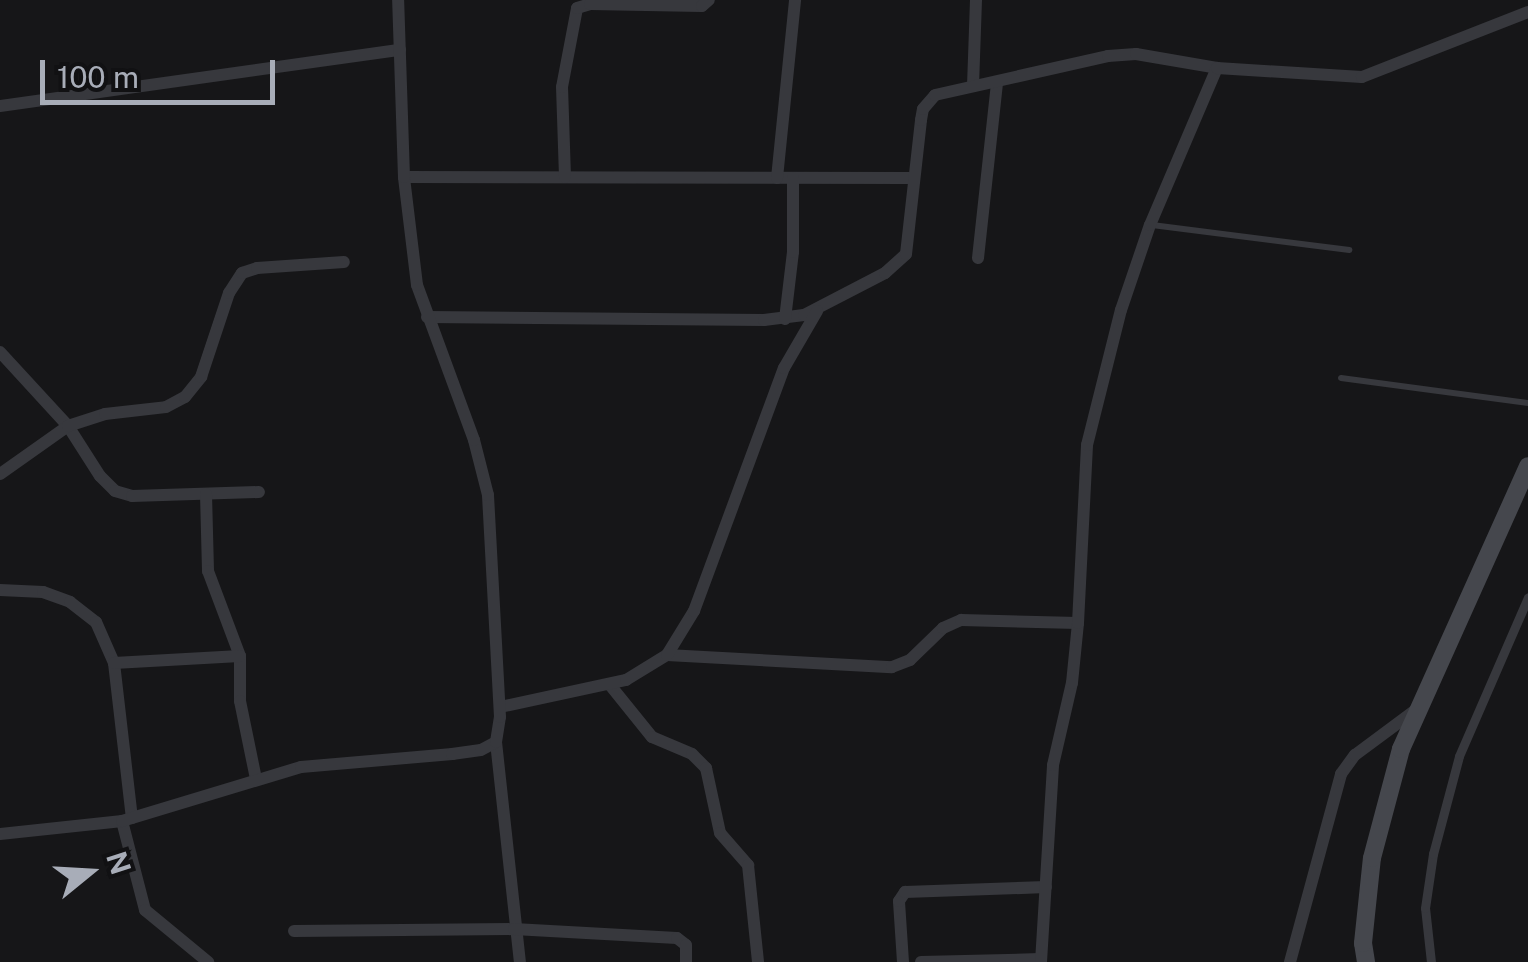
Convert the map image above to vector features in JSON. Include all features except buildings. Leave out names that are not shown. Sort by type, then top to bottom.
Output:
[{"type":"main road","points":[[1366,962],[1363,943],[1372,858],[1400,749],[1528,466]]},
{"type":"street","points":[[398,0],[404,177],[416,284],[484,471],[500,706],[496,742],[520,962]]},
{"type":"street","points":[[565,177],[562,87],[578,8],[586,4],[702,6],[709,0]]},
{"type":"street","points":[[777,178],[795,0]]},
{"type":"street","points":[[973,86],[976,0]]},
{"type":"street","points":[[427,317],[785,319],[817,310],[902,261],[911,229],[912,178],[923,109],[928,100],[1080,60],[1136,54],[1217,68],[1362,77],[1528,12]]},
{"type":"street","points":[[0,106],[400,50]]},
{"type":"street","points":[[922,962],[1040,961],[1053,765],[1072,683],[1078,623],[1087,445],[1104,366],[1150,225],[1217,68]]},
{"type":"street","points":[[978,258],[997,83]]},
{"type":"street","points":[[404,177],[912,178]]},
{"type":"street","points":[[785,319],[793,252],[793,178]]},
{"type":"street","points":[[0,474],[68,426],[105,414],[166,408],[185,397],[201,377],[230,293],[242,274],[257,268],[344,262]]},
{"type":"street","points":[[500,706],[610,685],[641,674],[667,655],[701,595],[784,368],[817,310]]},
{"type":"street","points":[[0,352],[68,426],[100,476],[115,491],[132,496],[259,492]]},
{"type":"street","points":[[206,494],[208,570],[240,656],[240,701],[256,779]]},
{"type":"street","points":[[0,590],[42,592],[84,610],[96,622],[114,664],[127,819],[145,910],[208,962]]},
{"type":"street","points":[[1431,962],[1424,908],[1433,854],[1459,756],[1528,597]]},
{"type":"street","points":[[667,655],[892,666],[910,660],[944,628],[960,620],[1078,623]]},
{"type":"street","points":[[114,664],[240,656]]},
{"type":"street","points":[[610,685],[652,737],[692,754],[706,768],[720,832],[745,858],[751,874],[758,962]]},
{"type":"street","points":[[1290,962],[1341,774],[1355,755],[1419,707]]},
{"type":"street","points":[[0,834],[127,819],[256,779],[331,763],[481,750],[496,742]]},
{"type":"street","points":[[904,962],[899,900],[905,892],[1046,887]]},
{"type":"street","points":[[294,931],[514,929],[680,939],[686,944],[686,962]]},
{"type":"lane","points":[[1150,225],[1349,250]]},
{"type":"lane","points":[[1342,378],[1528,403]]}]
